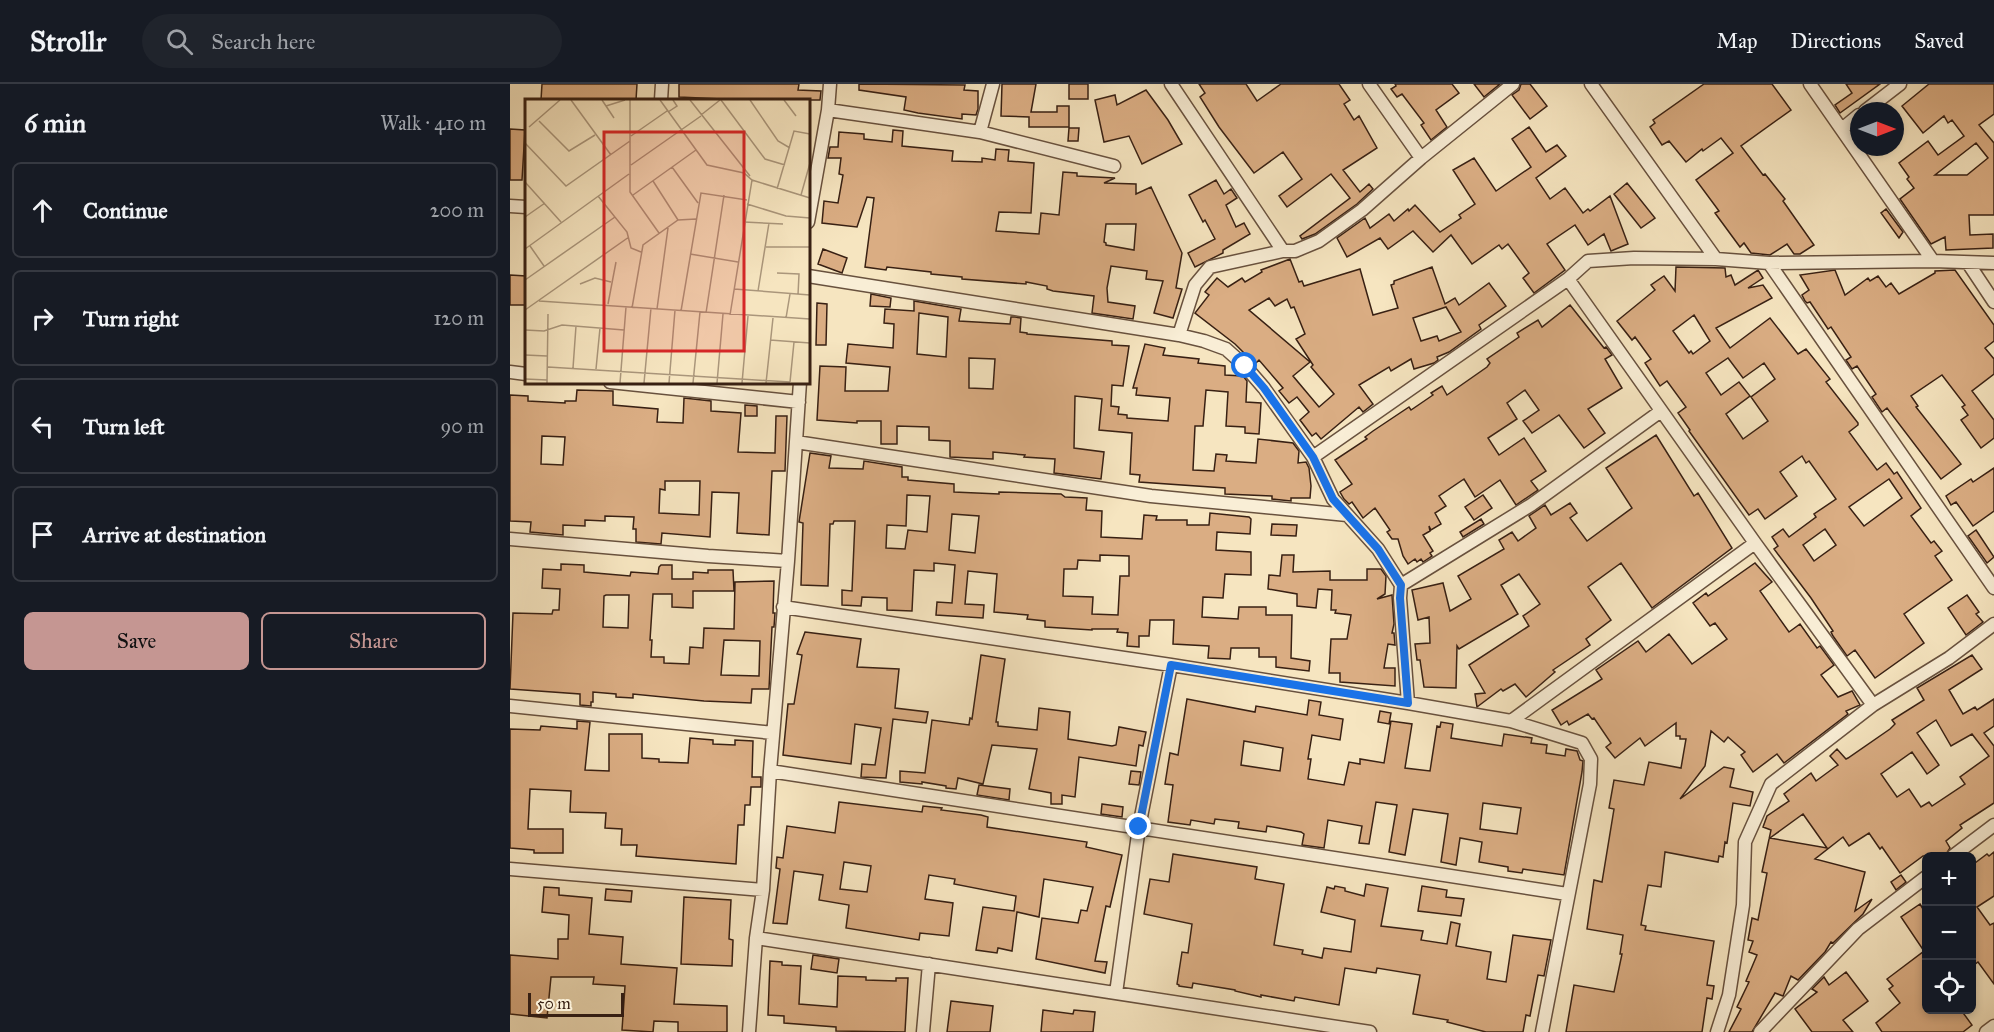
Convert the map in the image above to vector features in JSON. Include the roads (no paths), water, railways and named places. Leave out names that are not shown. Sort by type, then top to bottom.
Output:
[{"type":"street","points":[[661,99],[662,84]]},
{"type":"street","points":[[810,211],[828,110],[830,84]]},
{"type":"street","points":[[980,132],[993,84]]},
{"type":"street","points":[[1171,84],[1283,251]]},
{"type":"street","points":[[1369,84],[1420,158]]},
{"type":"street","points":[[1179,335],[1196,285],[1210,267],[1283,251],[1295,251],[1319,241],[1362,210],[1420,158],[1513,84]]},
{"type":"street","points":[[1591,84],[1716,259]]},
{"type":"street","points":[[1810,84],[1933,261]]},
{"type":"street","points":[[1877,102],[1900,84]]},
{"type":"street","points":[[828,110],[980,132],[1114,166]]},
{"type":"street","points":[[1842,129],[1850,122]]},
{"type":"street","points":[[510,206],[525,207]]},
{"type":"street","points":[[1313,457],[1568,279],[1588,261],[1634,258],[1716,259],[1769,263],[1933,261],[1994,263]]},
{"type":"street","points":[[1769,263],[1994,588]]},
{"type":"street","points":[[1968,263],[1994,302]]},
{"type":"street","points":[[810,276],[1179,335],[1226,349],[1264,388],[1313,457],[1333,499],[1378,549],[1401,585],[1408,703]]},
{"type":"street","points":[[1568,279],[1873,705]]},
{"type":"street","points":[[510,372],[525,374]]},
{"type":"street","points":[[629,384],[799,402]]},
{"type":"street","points":[[749,1032],[756,938],[763,890],[772,733],[788,561],[800,384]]},
{"type":"street","points":[[1401,585],[1531,505],[1661,411]]},
{"type":"street","points":[[796,442],[1151,496],[1347,515]]},
{"type":"street","points":[[510,539],[788,561]]},
{"type":"street","points":[[1511,721],[1755,543]]},
{"type":"street","points":[[783,607],[1408,703],[1511,721],[1582,743],[1591,759],[1590,784],[1542,1032]]},
{"type":"street","points":[[1717,1032],[1729,995],[1743,905],[1745,842],[1771,784],[1873,705],[1949,658],[1994,624]]},
{"type":"street","points":[[1116,993],[1139,827],[1171,665]]},
{"type":"street","points":[[510,706],[772,733]]},
{"type":"street","points":[[770,771],[1567,894]]},
{"type":"street","points":[[1958,852],[1994,825]]},
{"type":"street","points":[[510,869],[763,890]]},
{"type":"street","points":[[1760,1032],[1858,929],[1922,880]]},
{"type":"street","points":[[756,938],[1370,1032]]},
{"type":"street","points":[[923,1032],[929,964]]},
{"type":"street","points":[[1986,1032],[1994,1026]]}]
